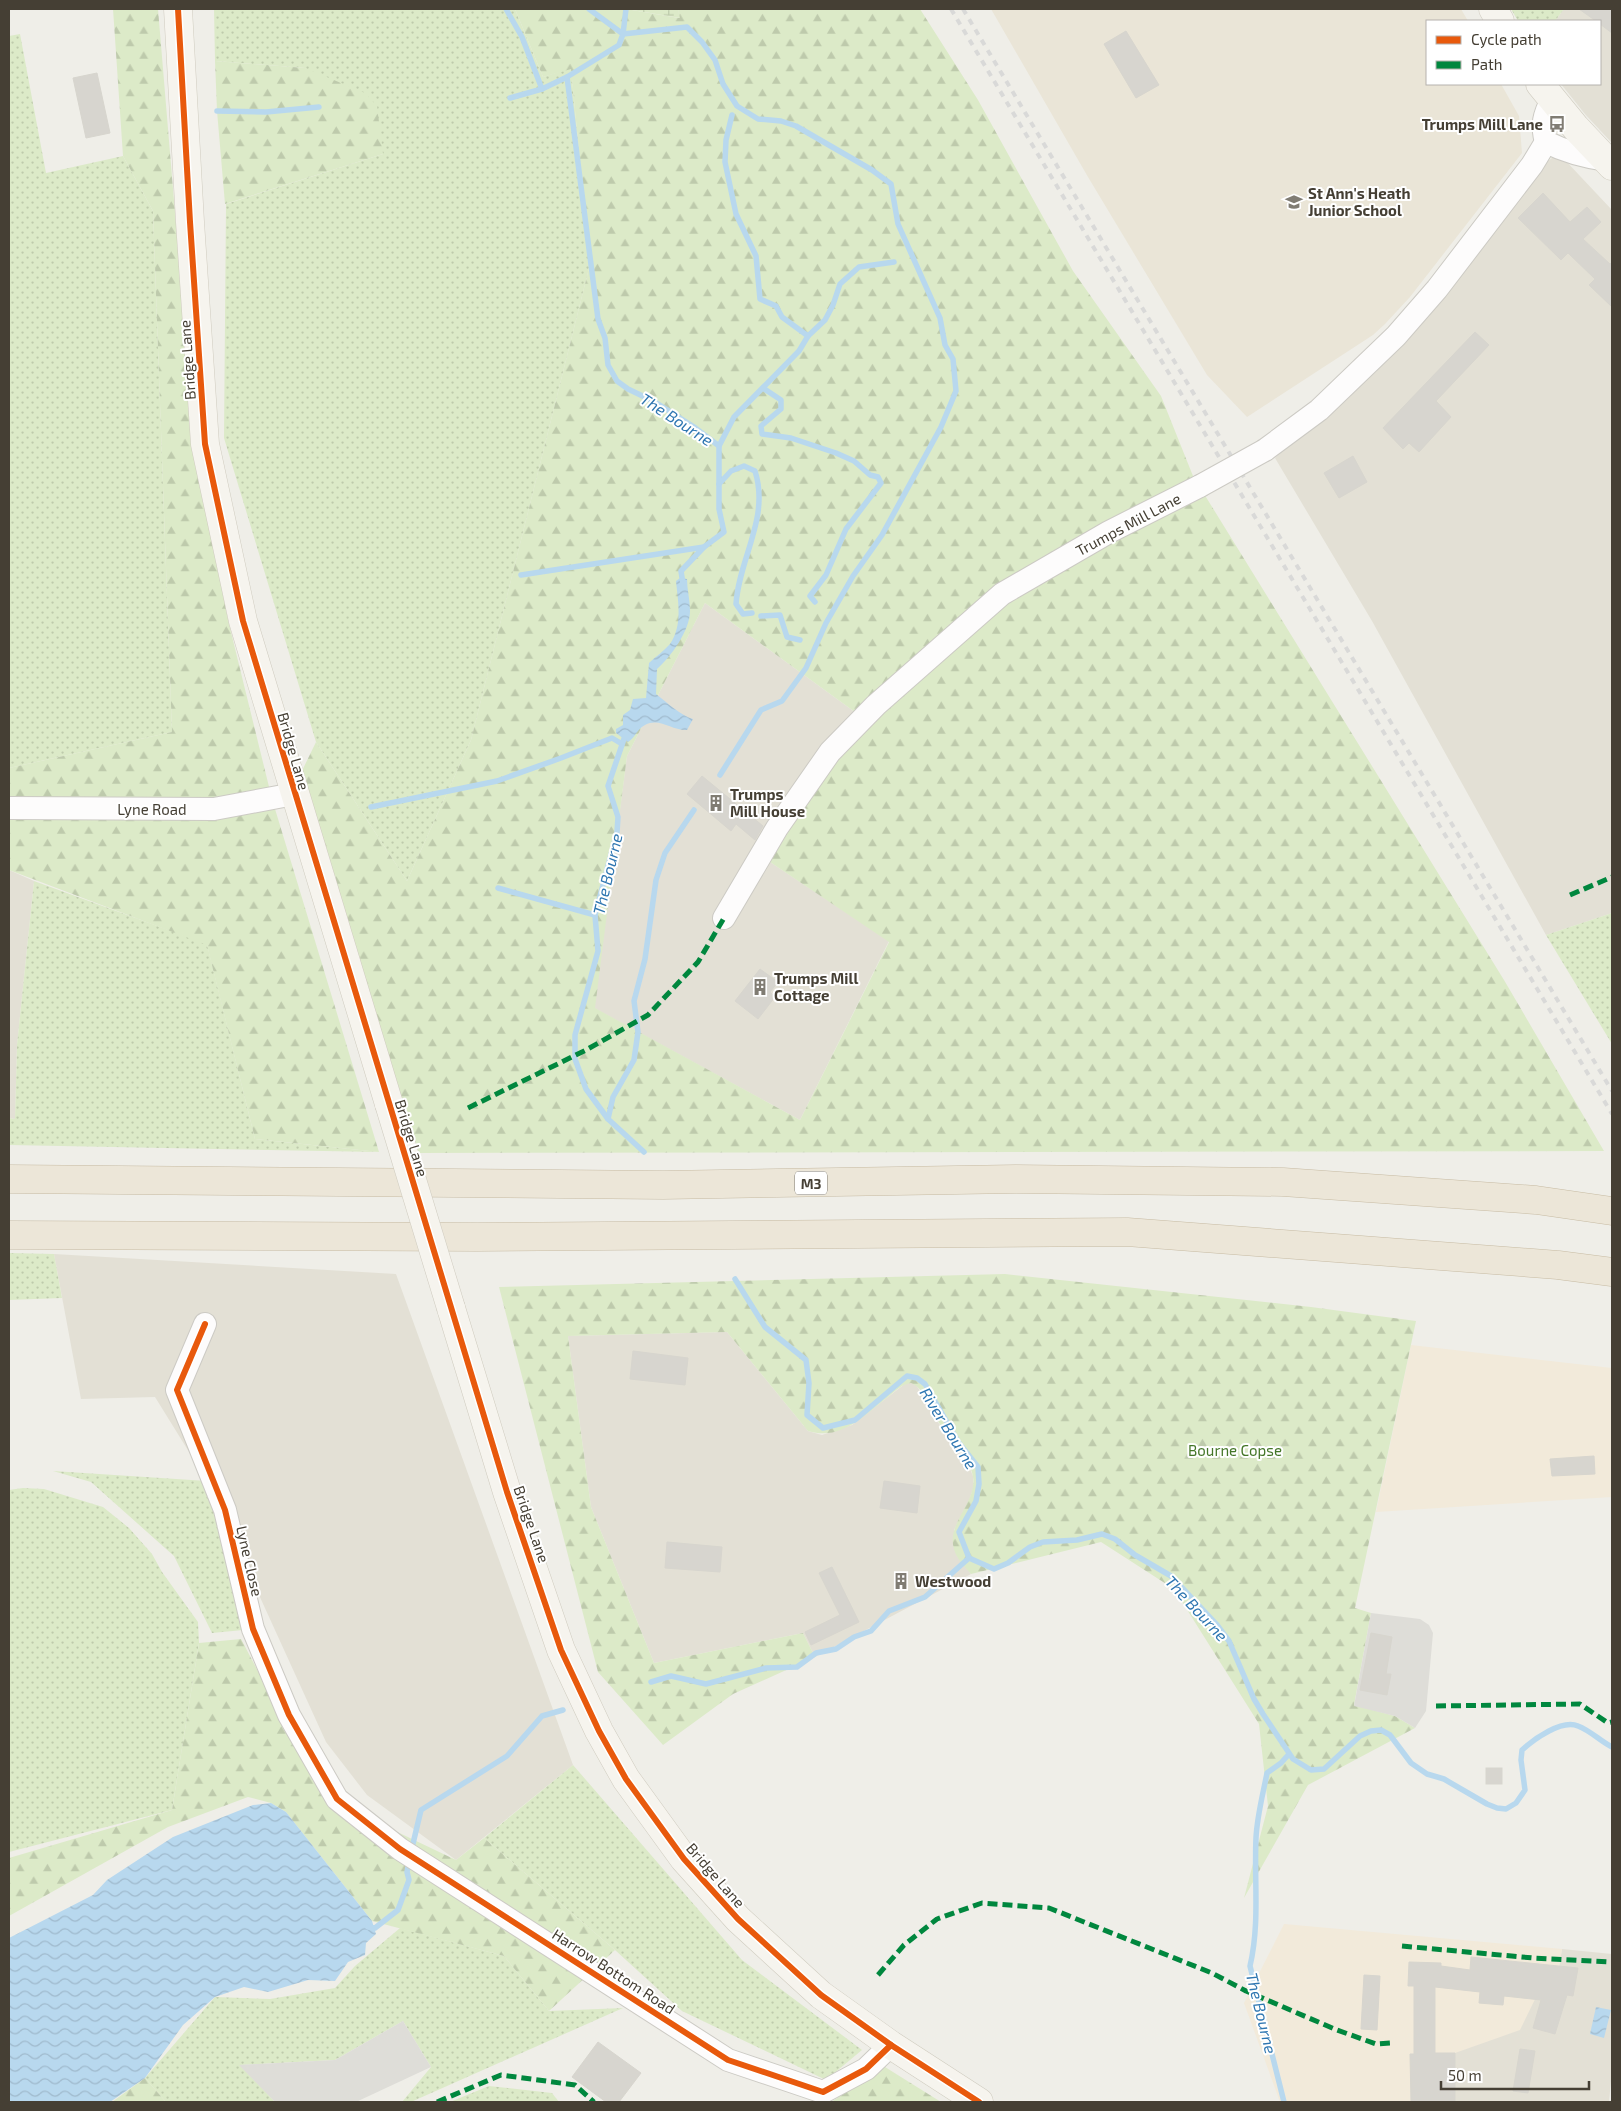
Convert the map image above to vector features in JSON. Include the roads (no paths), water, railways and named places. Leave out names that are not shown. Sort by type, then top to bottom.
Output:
[{"type":"highway","name":"M3","points":[[9,1179],[654,1185],[1016,1179],[1284,1182],[1536,1200],[1612,1211]]},
{"type":"highway","points":[[9,1235],[477,1238],[1127,1232],[1558,1265],[1612,1272]]},
{"type":"street","name":"Bridge Lane","points":[[178,9],[205,444],[243,621],[450,1308],[507,1492],[561,1650],[599,1731],[626,1779],[684,1859],[738,1919],[821,1995],[891,2045],[979,2102]]},
{"type":"street","points":[[1493,9],[1499,20]]},
{"type":"street","points":[[1546,92],[1542,129],[1546,142],[1564,151],[1610,163]]},
{"type":"street","points":[[1546,92],[1610,163]]},
{"type":"street","name":"Trumps Mill Lane","points":[[724,918],[777,828],[830,752],[876,705],[1002,594],[1109,532],[1200,486],[1265,450],[1318,410],[1396,336],[1443,281],[1532,165],[1546,142]]},
{"type":"street","name":"Lyne Road","points":[[9,808],[214,809],[294,794]]},
{"type":"street","name":"Lyne Close","points":[[205,1324],[177,1390],[225,1510],[253,1629],[289,1715],[337,1799]]},
{"type":"street","name":"Harrow Bottom Road","points":[[337,1799],[400,1849],[728,2060],[823,2092],[866,2069],[891,2045]]},
{"type":"water","points":[[680,578],[687,579],[690,607],[689,618],[679,643],[657,669],[656,694],[679,712],[693,719],[687,730],[676,729],[661,723],[650,723],[642,727],[628,742],[616,733],[616,729],[623,725],[623,715],[630,710],[633,699],[646,698],[649,663],[668,647],[674,637],[679,613],[676,581]]},
{"type":"water","points":[[271,1803],[286,1812],[372,1921],[376,1934],[366,1943],[365,1955],[348,1962],[335,1981],[308,1980],[268,1992],[244,1987],[215,1997],[183,2025],[145,2078],[110,2102],[9,2102],[9,1938],[93,1895],[107,1880],[173,1837],[253,1805]]},
{"type":"water","points":[[1596,2007],[1611,2010],[1604,2038],[1590,2034]]},
{"type":"waterway","points":[[506,9],[522,37],[542,89],[567,77]]},
{"type":"waterway","name":"The Bourne","points":[[589,9],[623,34],[619,45],[567,77],[598,319],[605,338],[608,365],[617,381],[628,389],[655,402],[719,446],[719,509],[724,532],[704,547],[681,571],[683,584]]},
{"type":"waterway","name":"The Bourne","points":[[626,9],[623,34],[687,27],[702,42],[715,60],[723,84],[737,106],[758,119],[781,121],[796,126],[872,170],[891,184],[898,224],[940,318],[945,345],[953,359],[956,391],[941,427],[882,535],[853,576],[826,623],[806,668],[782,701],[761,710],[720,775]]},
{"type":"waterway","points":[[510,98],[542,89]]},
{"type":"waterway","points":[[217,111],[266,112],[319,107]]},
{"type":"waterway","points":[[719,446],[734,417],[799,351],[808,336],[782,317],[776,306],[760,299],[756,256],[736,214],[725,162],[726,140],[732,115]]},
{"type":"waterway","points":[[808,336],[825,320],[833,305],[840,284],[859,267],[894,262]]},
{"type":"waterway","points":[[763,388],[781,400],[781,409],[761,426],[762,434],[791,438],[836,453],[854,461],[870,475],[878,477],[881,483],[846,529],[826,575],[810,596],[815,602]]},
{"type":"waterway","points":[[719,484],[731,471],[744,466],[755,471],[759,488],[759,505],[738,587],[736,604],[743,614],[752,613]]},
{"type":"waterway","points":[[521,575],[704,547]]},
{"type":"waterway","points":[[761,616],[780,615],[787,637],[800,640]]},
{"type":"waterway","name":"The Bourne","points":[[626,733],[608,786],[618,817],[617,832],[595,915],[598,951],[575,1035],[575,1059],[586,1089],[608,1119],[644,1152]]},
{"type":"waterway","points":[[371,807],[497,781],[612,738],[622,744]]},
{"type":"waterway","name":"The Bourne","points":[[608,1119],[613,1097],[634,1060],[638,1032],[634,1001],[645,959],[656,880],[665,853],[694,810]]},
{"type":"waterway","points":[[498,888],[595,915]]},
{"type":"waterway","name":"River Bourne","points":[[735,1279],[765,1327],[806,1360],[809,1383],[807,1415],[823,1428],[855,1420],[907,1376],[917,1378],[925,1384],[959,1443],[978,1467],[979,1484],[976,1501],[959,1532],[969,1558]]},
{"type":"waterway","name":"The Bourne","points":[[969,1558],[994,1569],[1008,1563],[1030,1547],[1043,1542],[1077,1540],[1102,1534],[1115,1539],[1135,1555],[1171,1576],[1217,1625],[1229,1641],[1254,1699],[1263,1714],[1293,1759],[1311,1770],[1324,1769],[1360,1736],[1371,1731],[1381,1730],[1390,1735],[1411,1763],[1427,1774],[1444,1779],[1487,1804],[1506,1809],[1516,1803],[1525,1790],[1521,1760],[1522,1750],[1548,1731],[1564,1725],[1578,1726],[1612,1747]]},
{"type":"waterway","points":[[651,1682],[671,1676],[706,1684],[766,1668],[797,1667],[816,1653],[836,1649],[854,1637],[871,1631],[889,1611],[925,1597],[969,1558]]},
{"type":"waterway","points":[[411,1852],[421,1810],[507,1756],[542,1716],[563,1710]]},
{"type":"waterway","name":"The Bourne","points":[[1284,2102],[1250,1966],[1255,1934],[1256,1838],[1259,1813],[1267,1773],[1281,1763],[1289,1754]]},
{"type":"waterway","points":[[368,1927],[375,1928],[398,1910],[409,1880],[407,1872],[409,1861]]},
{"type":"railway","points":[[951,9],[1612,1114]]},
{"type":"railway","points":[[963,9],[1612,1091]]},
{"type":"place","name":"Trumps Mill Lane","points":[[1557,124]]},
{"type":"place","name":"St Ann's Heath Junior School","points":[[1294,202]]},
{"type":"place","name":"Trumps Mill House","points":[[716,803]]},
{"type":"place","name":"Trumps Mill Cottage","points":[[760,987]]},
{"type":"place","name":"Westwood","points":[[901,1581]]},
{"type":"park label","name":"Bourne Copse","points":[[1235,1450]]}]
